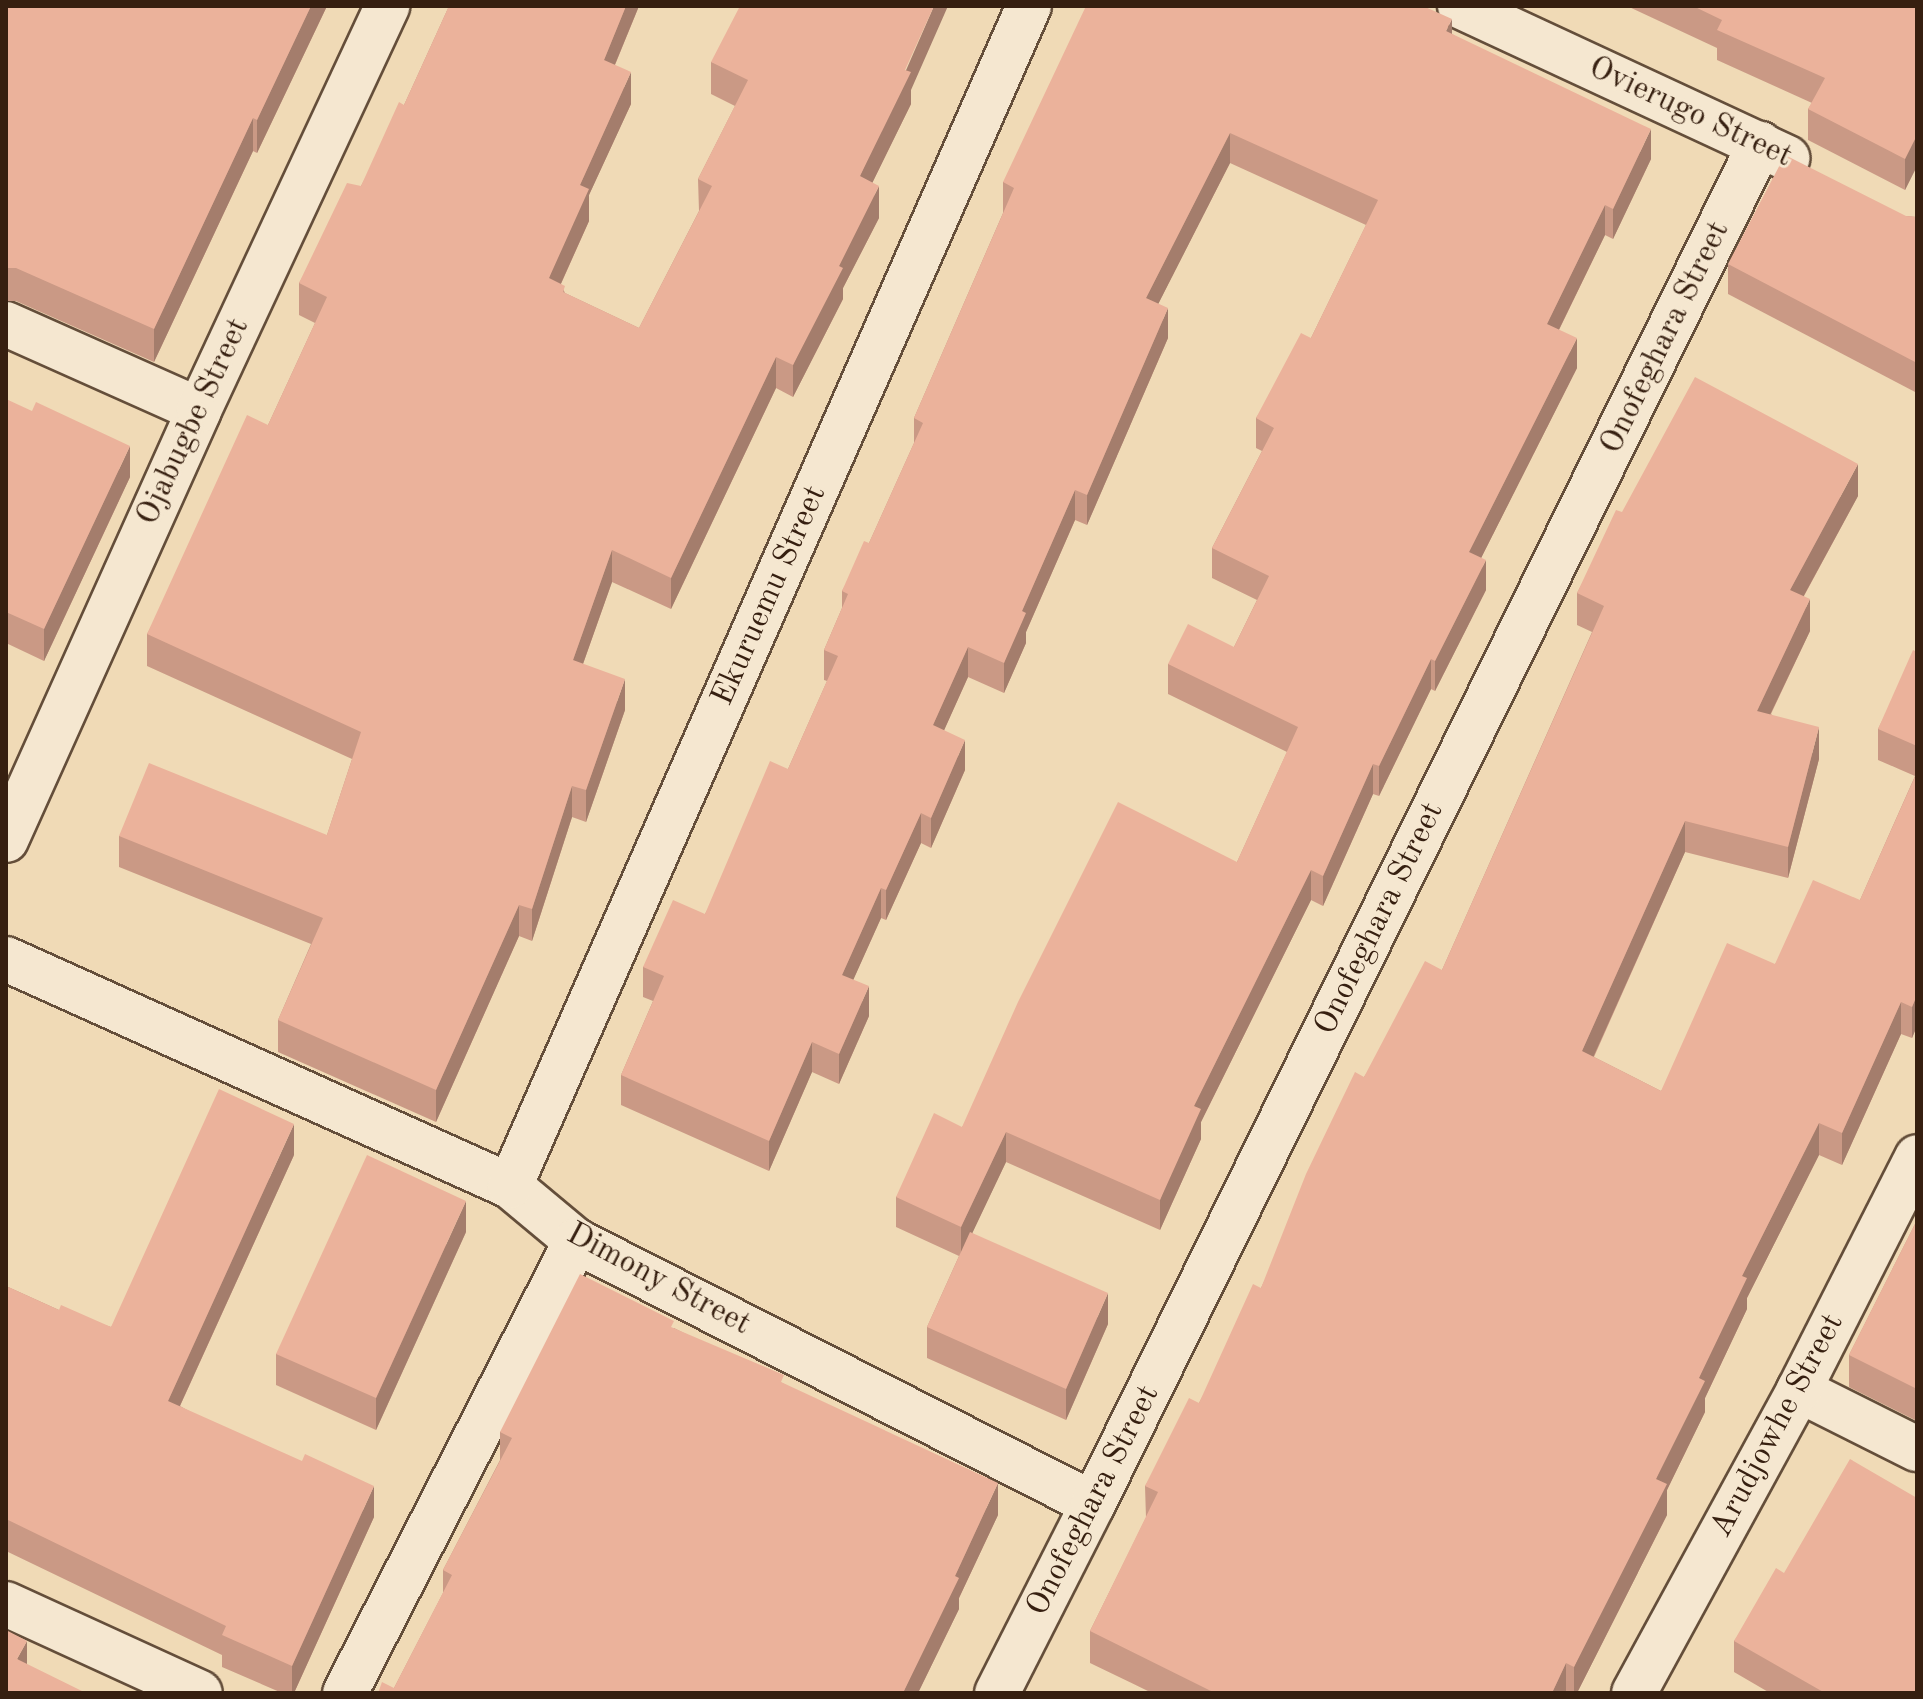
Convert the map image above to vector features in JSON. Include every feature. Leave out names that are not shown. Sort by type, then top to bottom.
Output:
[{"type":"street","name":"Ojabugbe Street","points":[[6,840],[199,410],[387,6]]},
{"type":"street","name":"Ekuruemu Street","points":[[510,1186],[1029,6]]},
{"type":"street","name":"Ovierugo Street","points":[[1460,6],[1817,173]]},
{"type":"street","name":"Onofeghara Street","points":[[1011,1689],[1093,1504],[1760,144]]},
{"type":"street","points":[[6,324],[199,410]]},
{"type":"street","name":"Dimony Street","points":[[6,959],[510,1186],[576,1241],[1093,1504]]},
{"type":"street","name":"Arudjowhe Street","points":[[1634,1693],[1799,1390],[1917,1157]]},
{"type":"street","points":[[345,1693],[576,1241]]},
{"type":"street","points":[[1799,1390],[1917,1449]]},
{"type":"street","points":[[6,1604],[200,1693]]},
{"type":"building","points":[[6,6],[311,6],[257,120],[253,118],[154,329],[16,268],[6,268]]},
{"type":"building","points":[[449,6],[626,6],[604,60],[631,72],[580,185],[589,189],[549,278],[565,286],[563,292],[639,328],[712,186],[698,179],[748,80],[711,62],[740,6],[934,6],[905,70],[911,72],[860,176],[879,186],[839,266],[843,268],[793,365],[776,357],[671,578],[612,550],[573,660],[625,679],[586,790],[572,786],[532,909],[519,905],[436,1090],[278,1020],[323,918],[119,836],[149,763],[327,835],[361,732],[147,634],[247,415],[268,425],[327,297],[299,283],[347,183],[361,186],[399,102],[404,105]]},
{"type":"building","points":[[1086,6],[1423,6],[1452,19],[1446,31],[1651,129],[1613,209],[1605,205],[1547,324],[1577,338],[1469,552],[1486,560],[1435,661],[1431,659],[1379,766],[1373,764],[1323,876],[1311,870],[1194,1106],[1201,1109],[1160,1200],[1006,1132],[961,1227],[896,1197],[934,1113],[962,1127],[1018,1002],[1118,802],[1237,862],[1298,727],[1168,664],[1188,624],[1234,647],[1269,576],[1212,548],[1274,428],[1256,418],[1301,333],[1311,338],[1378,200],[1230,133],[1146,298],[1168,308],[1087,495],[1075,490],[1022,611],[1026,613],[1004,663],[968,647],[933,725],[965,740],[931,818],[921,813],[886,890],[881,888],[842,975],[869,986],[839,1054],[812,1042],[769,1141],[621,1075],[664,976],[643,967],[673,900],[705,914],[770,761],[788,769],[838,656],[824,650],[848,594],[842,591],[864,541],[869,543],[923,423],[914,418],[1014,188],[1003,182]]},
{"type":"building","points":[[1693,6],[1917,6],[1917,135],[1905,159],[1808,109],[1825,78],[1717,30],[1722,20]]},
{"type":"building","points":[[1785,155],[1906,216],[1917,217],[1917,363],[1728,264]]},
{"type":"building","points":[[1695,377],[1858,464],[1790,590],[1810,599],[1757,711],[1819,727],[1788,847],[1685,821],[1582,1051],[1661,1091],[1727,943],[1775,964],[1813,880],[1860,900],[1917,772],[1917,995],[1912,1007],[1901,1002],[1842,1133],[1819,1123],[1742,1276],[1747,1278],[1699,1378],[1705,1381],[1656,1479],[1667,1484],[1574,1667],[1566,1663],[1552,1693],[1215,1693],[1090,1631],[1158,1492],[1145,1486],[1189,1398],[1199,1403],[1253,1284],[1261,1288],[1306,1174],[1355,1072],[1364,1077],[1425,961],[1442,970],[1604,606],[1577,593],[1616,510],[1622,512]]},
{"type":"building","points":[[6,399],[32,411],[36,402],[130,446],[44,629],[6,612]]},
{"type":"building","points":[[1913,650],[1917,652],[1917,746],[1878,729]]},
{"type":"building","points":[[219,1089],[294,1124],[168,1401],[302,1461],[305,1454],[374,1486],[292,1666],[222,1635],[226,1626],[6,1519],[6,1286],[59,1310],[61,1305],[111,1327]]},
{"type":"building","points":[[367,1155],[466,1201],[376,1398],[276,1354]]},
{"type":"building","points":[[1917,1220],[1917,1389],[1849,1355]]},
{"type":"building","points":[[970,1232],[1108,1293],[1066,1389],[927,1327]]},
{"type":"building","points":[[580,1274],[674,1321],[671,1327],[784,1375],[781,1382],[998,1483],[955,1576],[959,1578],[903,1693],[378,1693],[382,1682],[394,1688],[452,1575],[443,1570],[512,1438],[500,1432]]},
{"type":"building","points":[[1850,1459],[1917,1498],[1917,1693],[1825,1693],[1734,1641],[1776,1568],[1784,1573]]},
{"type":"building","points":[[6,1630],[27,1641],[17,1659],[86,1693],[6,1693]]}]
